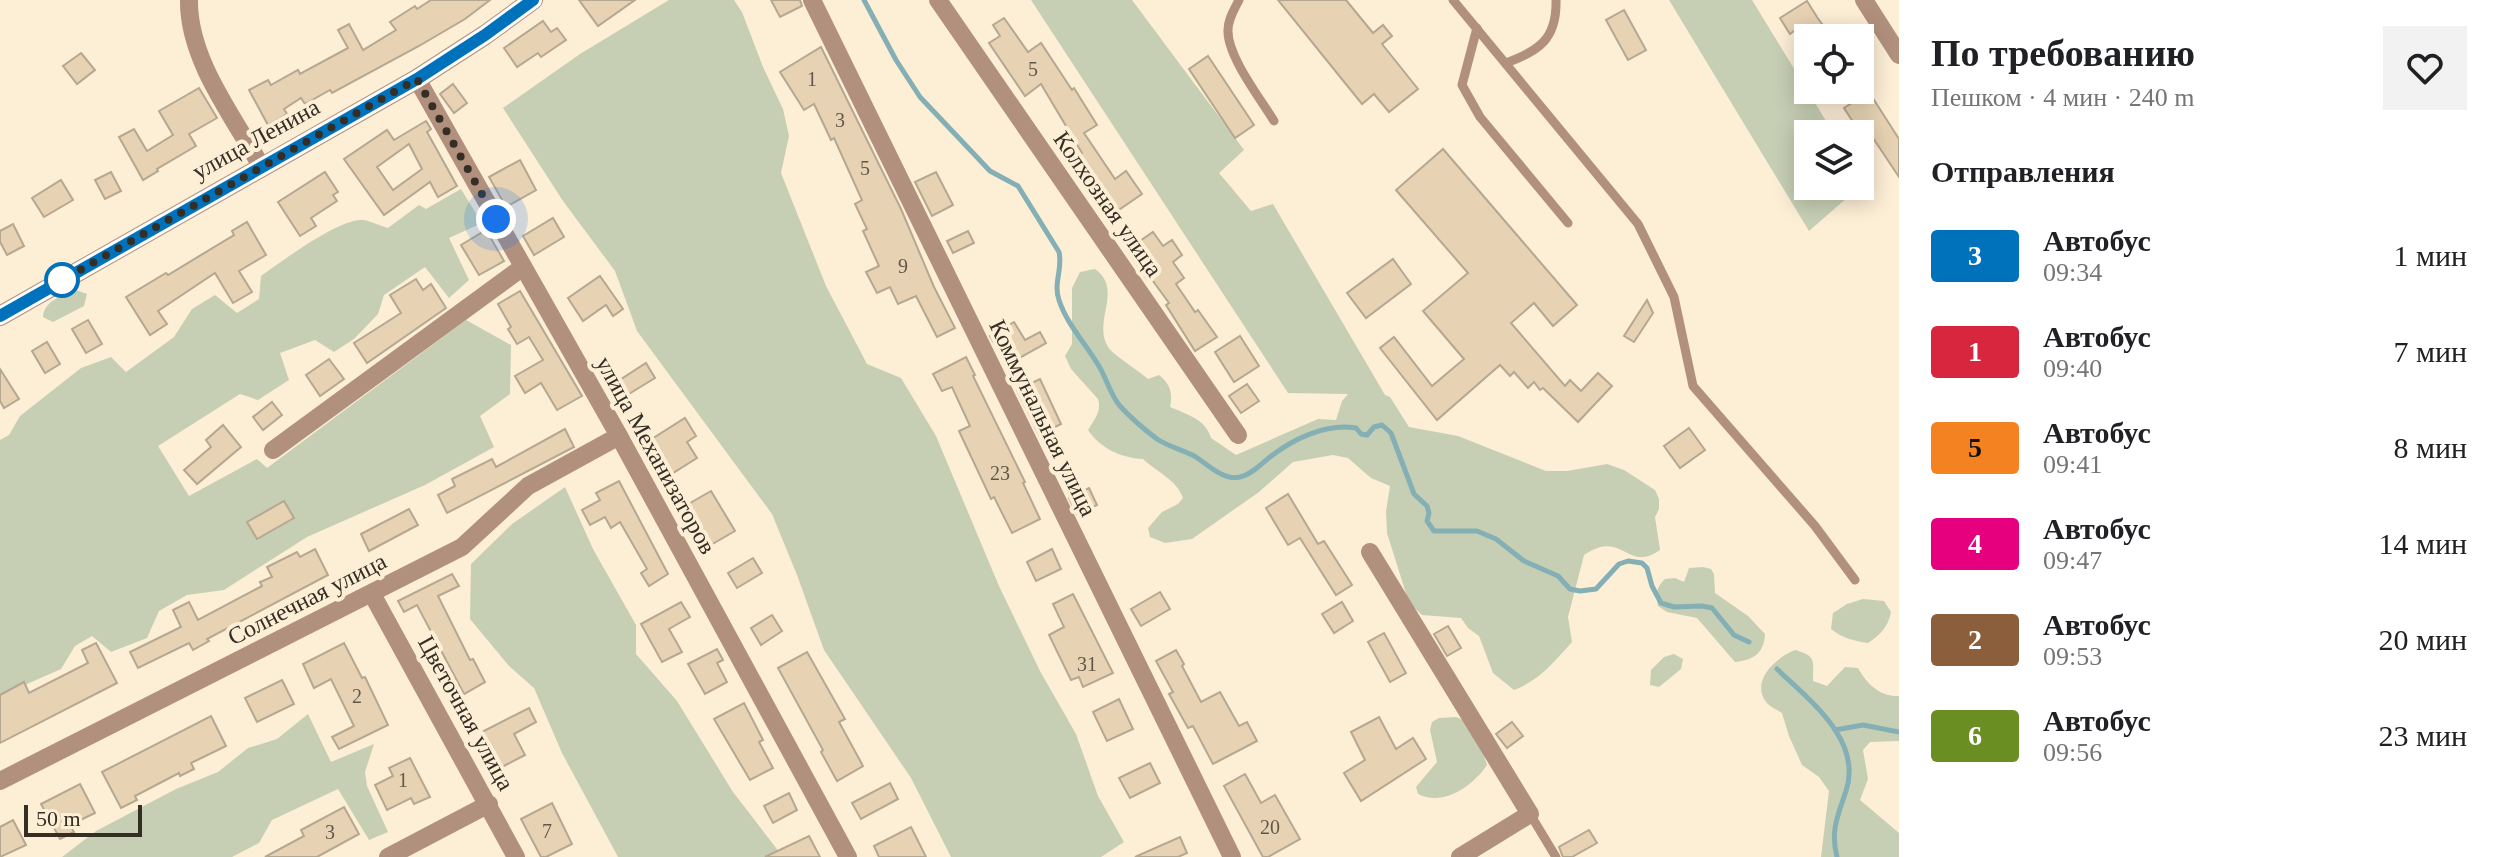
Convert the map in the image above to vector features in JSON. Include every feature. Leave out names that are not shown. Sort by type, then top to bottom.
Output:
[{"type":"street","points":[[189,0],[191,31],[202,63],[261,166]]},
{"type":"street","name":"улица Ленина","points":[[0,316],[417,79],[533,0]]},
{"type":"street","name":"Коммунальная улица","points":[[812,0],[1232,857]]},
{"type":"street","name":"Колхозная улица","points":[[938,0],[1238,435]]},
{"type":"street","points":[[1864,0],[1899,55]]},
{"type":"street","name":"улица Механизаторов","points":[[417,79],[619,436],[848,857]]},
{"type":"street","points":[[273,450],[523,267]]},
{"type":"street","name":"Солнечная улица","points":[[0,781],[462,547],[528,486],[619,436]]},
{"type":"street","points":[[1370,552],[1530,814],[1460,857]]},
{"type":"street","name":"Цветочная улица","points":[[372,594],[516,857]]},
{"type":"street","points":[[388,857],[489,804]]},
{"type":"lane","points":[[1239,0],[1228,32],[1232,51],[1274,121]]},
{"type":"lane","points":[[1453,0],[1638,224],[1674,297],[1693,386],[1815,526],[1855,580]]},
{"type":"lane","points":[[1506,63],[1532,54],[1551,35],[1556,0]]},
{"type":"lane","points":[[1477,28],[1462,85],[1480,117],[1568,223]]},
{"type":"lane","points":[[1530,814],[1556,857]]},
{"type":"green space","points":[[669,0],[734,0],[742,12],[783,109],[789,136],[781,173],[826,286],[867,364],[901,378],[936,436],[999,586],[1040,671],[1076,734],[1098,796],[1124,842],[1101,857],[951,857],[911,778],[824,650],[772,514],[637,331],[615,271],[563,201],[503,108],[580,54]]},
{"type":"green space","points":[[1031,0],[1132,0],[1244,150],[1219,173],[1251,211],[1273,204],[1385,395],[1390,397],[1409,427],[1458,436],[1546,471],[1607,464],[1624,470],[1655,490],[1659,499],[1655,517],[1660,550],[1640,557],[1608,546],[1584,555],[1568,617],[1572,642],[1539,676],[1514,690],[1493,673],[1479,636],[1461,618],[1422,615],[1409,603],[1387,533],[1390,486],[1371,478],[1348,458],[1333,455],[1293,462],[1259,492],[1192,539],[1165,543],[1150,537],[1148,528],[1162,512],[1183,498],[1171,481],[1143,459],[1112,451],[1088,430],[1098,411],[1098,399],[1071,369],[1065,356],[1072,344],[1072,288],[1080,272],[1095,269],[1107,286],[1103,327],[1111,351],[1148,379],[1159,375],[1170,389],[1170,407],[1200,422],[1211,438],[1236,455],[1318,419],[1336,420],[1342,401],[1348,394],[1288,393]]},
{"type":"green space","points":[[1669,0],[1752,0],[1794,69],[1794,104],[1816,104],[1825,120],[1794,120],[1794,200],[1845,200],[1809,231]]},
{"type":"green space","points":[[461,189],[482,223],[449,238],[469,280],[449,298],[425,267],[384,295],[378,314],[354,339],[334,352],[315,340],[280,353],[289,380],[258,400],[240,394],[158,446],[189,496],[257,459],[267,468],[466,320],[511,345],[510,394],[480,416],[494,447],[425,485],[307,537],[224,590],[187,595],[159,611],[147,638],[111,652],[92,636],[75,646],[61,669],[27,684],[0,701],[0,440],[9,435],[20,416],[81,368],[111,357],[126,372],[174,337],[192,309],[215,295],[237,313],[259,299],[261,276],[325,233],[363,220],[388,228],[419,205],[426,209]]},
{"type":"green space","points":[[76,290],[87,294],[84,306],[53,322],[43,317],[50,303]]},
{"type":"green space","points":[[565,487],[593,549],[636,625],[636,654],[677,701],[733,792],[783,857],[618,857],[562,753],[534,688],[509,666],[470,619],[471,564],[512,524]]},
{"type":"green space","points":[[1689,568],[1711,569],[1714,574],[1715,593],[1748,616],[1765,634],[1763,646],[1753,657],[1735,662],[1697,618],[1667,612],[1658,606],[1657,591],[1665,579],[1675,578],[1684,582]]},
{"type":"green space","points":[[1863,599],[1884,601],[1891,612],[1883,630],[1868,643],[1848,639],[1831,629],[1833,613]]},
{"type":"green space","points":[[1795,650],[1812,660],[1813,681],[1827,686],[1845,667],[1858,668],[1875,688],[1899,696],[1899,741],[1870,742],[1863,750],[1868,779],[1860,800],[1899,833],[1899,857],[1821,857],[1829,791],[1819,777],[1802,765],[1782,713],[1767,703],[1762,694],[1763,678],[1768,670]]},
{"type":"green space","points":[[1674,654],[1683,659],[1681,669],[1659,687],[1650,685],[1651,670],[1664,657]]},
{"type":"green space","points":[[308,714],[331,762],[374,744],[365,772],[367,786],[388,832],[369,840],[338,789],[272,820],[259,843],[232,857],[62,857],[96,831],[176,789],[218,772],[248,748],[277,739]]},
{"type":"green space","points":[[1456,717],[1473,730],[1487,765],[1474,780],[1457,792],[1437,798],[1418,794],[1416,787],[1437,762],[1430,730],[1432,722],[1439,718]]},
{"type":"building","points":[[431,0],[490,0],[465,19],[332,93],[330,90],[305,104],[301,98],[284,109],[287,114],[268,125],[249,90],[268,80],[271,85],[298,70],[300,74],[348,48],[338,30],[349,24],[363,50],[396,30],[390,22]]},
{"type":"building","points":[[579,0],[635,0],[598,26]]},
{"type":"building","points":[[771,0],[800,0],[802,6],[780,17]]},
{"type":"building","points":[[1278,0],[1346,0],[1373,33],[1383,25],[1392,36],[1382,44],[1418,89],[1389,112],[1374,94],[1362,104]]},
{"type":"building","points":[[1807,1],[1822,24],[1794,24],[1794,31],[1790,34],[1780,18]]},
{"type":"building","points":[[1624,10],[1646,50],[1628,60],[1606,20]]},
{"type":"building","points":[[1004,18],[1028,52],[1041,43],[1097,125],[1084,133],[1115,179],[1126,171],[1142,194],[1107,218],[1069,162],[1082,153],[1041,84],[1025,96],[989,43],[1000,36],[993,25]]},
{"type":"building","points":[[543,21],[551,32],[557,28],[566,40],[541,57],[538,53],[517,67],[504,48]]},
{"type":"building","points":[[821,47],[901,209],[955,328],[937,337],[916,296],[898,304],[890,287],[877,293],[866,272],[879,266],[855,204],[862,200],[834,138],[831,140],[814,104],[804,110],[780,72]]},
{"type":"building","points":[[81,53],[95,70],[77,84],[63,66]]},
{"type":"building","points":[[1208,56],[1254,125],[1235,138],[1189,69]]},
{"type":"building","points":[[453,84],[467,103],[454,113],[440,94]]},
{"type":"building","points":[[199,88],[217,118],[189,134],[196,146],[143,180],[119,137],[134,129],[147,151],[173,135],[159,111]]},
{"type":"building","points":[[1874,100],[1899,139],[1899,177],[1874,140],[1874,120],[1852,120],[1844,108],[1850,104],[1874,104]]},
{"type":"building","points":[[426,121],[431,129],[427,132],[457,186],[438,197],[430,182],[384,215],[344,159],[387,130],[394,140]],"holes":[[[409,144],[422,169],[393,190],[377,167]]]},
{"type":"building","points":[[1443,149],[1577,305],[1553,326],[1534,303],[1511,323],[1565,386],[1570,380],[1581,391],[1598,373],[1612,386],[1578,422],[1543,388],[1540,390],[1534,382],[1528,388],[1514,372],[1510,376],[1500,365],[1437,420],[1380,348],[1394,337],[1432,386],[1464,359],[1423,311],[1468,273],[1396,190]]},
{"type":"building","points":[[520,160],[536,190],[506,207],[489,177]]},
{"type":"building","points":[[111,172],[121,191],[105,199],[95,180]]},
{"type":"building","points":[[325,172],[338,192],[333,195],[337,201],[311,218],[316,226],[300,236],[278,202]]},
{"type":"building","points":[[936,172],[953,205],[932,216],[915,182]]},
{"type":"building","points":[[61,180],[73,200],[44,217],[32,198]]},
{"type":"building","points":[[553,218],[564,237],[534,255],[523,236]]},
{"type":"building","points":[[247,222],[266,255],[239,271],[252,292],[233,303],[215,273],[158,311],[167,324],[150,335],[126,297],[234,235],[232,231]]},
{"type":"building","points":[[13,224],[24,246],[7,255],[0,242],[0,231]]},
{"type":"building","points":[[486,230],[504,261],[479,275],[461,245]]},
{"type":"building","points":[[968,231],[974,243],[953,253],[947,241]]},
{"type":"building","points":[[1153,232],[1163,246],[1172,240],[1182,255],[1173,262],[1184,278],[1176,284],[1217,337],[1195,351],[1166,305],[1169,303],[1127,250]]},
{"type":"building","points":[[1393,259],[1411,284],[1366,318],[1347,293]]},
{"type":"building","points":[[600,276],[623,309],[613,316],[606,305],[583,321],[568,298]]},
{"type":"building","points":[[416,279],[423,290],[431,284],[446,308],[367,363],[354,343],[401,313],[390,295]]},
{"type":"building","points":[[520,291],[582,396],[557,410],[541,383],[525,393],[515,376],[543,360],[529,337],[517,344],[498,304]]},
{"type":"building","points":[[1647,300],[1653,313],[1634,342],[1624,336]]},
{"type":"building","points":[[88,320],[102,344],[86,353],[72,329]]},
{"type":"building","points":[[1014,322],[1025,340],[1040,332],[1046,343],[1007,365],[990,336]]},
{"type":"building","points":[[1240,336],[1259,366],[1234,382],[1215,352]]},
{"type":"building","points":[[47,342],[60,364],[45,373],[32,351]]},
{"type":"building","points":[[966,357],[1040,519],[1012,533],[994,497],[991,499],[959,431],[970,426],[952,387],[942,391],[933,374]]},
{"type":"building","points":[[329,359],[344,379],[320,396],[306,375]]},
{"type":"building","points":[[646,363],[655,378],[624,397],[615,383]]},
{"type":"building","points":[[0,369],[19,399],[4,408],[0,401]]},
{"type":"building","points":[[1040,379],[1061,424],[1039,435],[1017,390]]},
{"type":"building","points":[[1247,384],[1259,401],[1241,413],[1229,396]]},
{"type":"building","points":[[272,402],[282,415],[263,430],[253,417]]},
{"type":"building","points":[[685,418],[696,436],[687,442],[697,458],[673,473],[665,460],[660,463],[647,442]]},
{"type":"building","points":[[223,425],[241,447],[197,484],[184,470],[211,447],[206,440]]},
{"type":"building","points":[[1689,428],[1705,450],[1680,468],[1664,446]]},
{"type":"building","points":[[565,429],[574,447],[447,513],[438,495],[455,486],[452,479],[492,459],[496,467]]},
{"type":"building","points":[[619,481],[668,574],[649,586],[641,573],[647,569],[620,522],[611,528],[605,517],[590,525],[582,510],[600,500],[596,493]]},
{"type":"building","points":[[1089,488],[1097,505],[1077,514],[1069,498]]},
{"type":"building","points":[[711,491],[735,531],[709,546],[685,506]]},
{"type":"building","points":[[1288,494],[1318,544],[1324,541],[1352,585],[1336,595],[1300,538],[1288,545],[1266,508]]},
{"type":"building","points":[[284,501],[294,518],[257,539],[247,522]]},
{"type":"building","points":[[409,509],[418,525],[369,551],[361,534]]},
{"type":"building","points":[[315,549],[328,575],[207,639],[209,641],[193,650],[189,643],[138,668],[130,652],[181,627],[173,610],[189,602],[198,620],[262,586],[260,582],[272,577],[267,567],[297,552],[300,557]]},
{"type":"building","points":[[1052,549],[1061,569],[1036,581],[1027,562]]},
{"type":"building","points":[[753,558],[762,573],[737,588],[728,573]]},
{"type":"building","points":[[452,574],[459,586],[438,596],[470,660],[473,659],[485,682],[464,694],[417,605],[404,612],[398,601]]},
{"type":"building","points":[[1160,592],[1170,609],[1141,626],[1131,609]]},
{"type":"building","points":[[1073,594],[1113,673],[1083,687],[1079,677],[1071,680],[1049,635],[1064,627],[1053,604]]},
{"type":"building","points":[[681,602],[690,617],[669,629],[682,652],[662,662],[641,624]]},
{"type":"building","points":[[1342,602],[1353,621],[1334,633],[1322,614]]},
{"type":"building","points":[[772,615],[782,631],[761,645],[751,628]]},
{"type":"building","points":[[1448,626],[1461,648],[1447,656],[1434,634]]},
{"type":"building","points":[[1384,633],[1406,673],[1390,682],[1368,642]]},
{"type":"building","points":[[96,643],[117,683],[0,743],[0,695],[24,682],[29,693],[88,663],[82,650]]},
{"type":"building","points":[[344,643],[362,678],[365,677],[388,725],[339,749],[332,737],[354,726],[331,679],[314,688],[303,664]]},
{"type":"building","points":[[717,649],[723,660],[717,663],[727,682],[705,694],[688,664]]},
{"type":"building","points":[[1176,650],[1201,702],[1220,692],[1239,726],[1247,722],[1257,741],[1213,764],[1193,726],[1188,728],[1169,694],[1173,692],[1156,661]]},
{"type":"building","points":[[807,652],[845,719],[839,722],[863,766],[837,781],[778,668]]},
{"type":"building","points":[[282,680],[294,704],[257,722],[245,698]]},
{"type":"building","points":[[1119,699],[1133,729],[1107,741],[1093,712]]},
{"type":"building","points":[[744,703],[773,768],[750,780],[714,719]]},
{"type":"building","points":[[529,708],[536,722],[514,734],[525,755],[498,769],[480,733]]},
{"type":"building","points":[[211,716],[226,746],[191,763],[194,769],[180,776],[179,773],[135,796],[137,800],[121,808],[102,772]]},
{"type":"building","points":[[1379,717],[1396,749],[1413,738],[1426,759],[1361,801],[1344,773],[1365,760],[1351,732]]},
{"type":"building","points":[[1512,722],[1523,736],[1507,748],[1496,734]]},
{"type":"building","points":[[410,758],[430,797],[414,804],[411,798],[387,810],[375,785],[393,776],[389,768]]},
{"type":"building","points":[[1150,763],[1160,783],[1130,798],[1119,778]]},
{"type":"building","points":[[1245,774],[1261,803],[1275,795],[1300,839],[1268,857],[1263,857],[1224,786]]},
{"type":"building","points":[[890,783],[898,799],[861,819],[852,803]]},
{"type":"building","points":[[80,784],[95,813],[70,825],[74,832],[60,839],[41,804]]},
{"type":"building","points":[[789,793],[797,810],[773,823],[764,806]]},
{"type":"building","points":[[552,803],[572,844],[541,857],[521,819]]},
{"type":"building","points":[[344,807],[359,834],[317,857],[265,857],[304,836],[301,830]]},
{"type":"building","points":[[13,820],[26,845],[0,857],[0,827]]},
{"type":"building","points":[[911,827],[926,857],[879,857],[874,846]]},
{"type":"building","points":[[1589,830],[1597,843],[1572,857],[1563,857],[1559,847]]},
{"type":"building","points":[[809,836],[820,857],[765,857]]},
{"type":"building","points":[[1180,837],[1187,853],[1178,857],[1135,857]]},
{"type":"waterway","points":[[864,0],[920,97],[990,171],[1018,186],[1059,252],[1057,294],[1067,318],[1100,368],[1117,402],[1157,439],[1196,457],[1222,475],[1234,478],[1248,474],[1279,450],[1310,434],[1345,427],[1356,428],[1367,435],[1374,427],[1382,425],[1391,433],[1414,494],[1427,506],[1427,521],[1434,531],[1477,531],[1496,539],[1524,561],[1558,576],[1570,589],[1580,591],[1596,589],[1619,564],[1628,561],[1642,563],[1661,603],[1674,607],[1712,608],[1734,635],[1749,642]]},
{"type":"waterway","points":[[1777,669],[1830,722],[1847,755],[1849,772],[1835,831],[1837,857]]},
{"type":"waterway","points":[[1835,730],[1863,725],[1899,732]]},
{"type":"bus line","name":"3","points":[[0,316],[417,79],[533,0]]},
{"type":"route","points":[[62,280],[59,282],[417,79],[496,219]]}]
